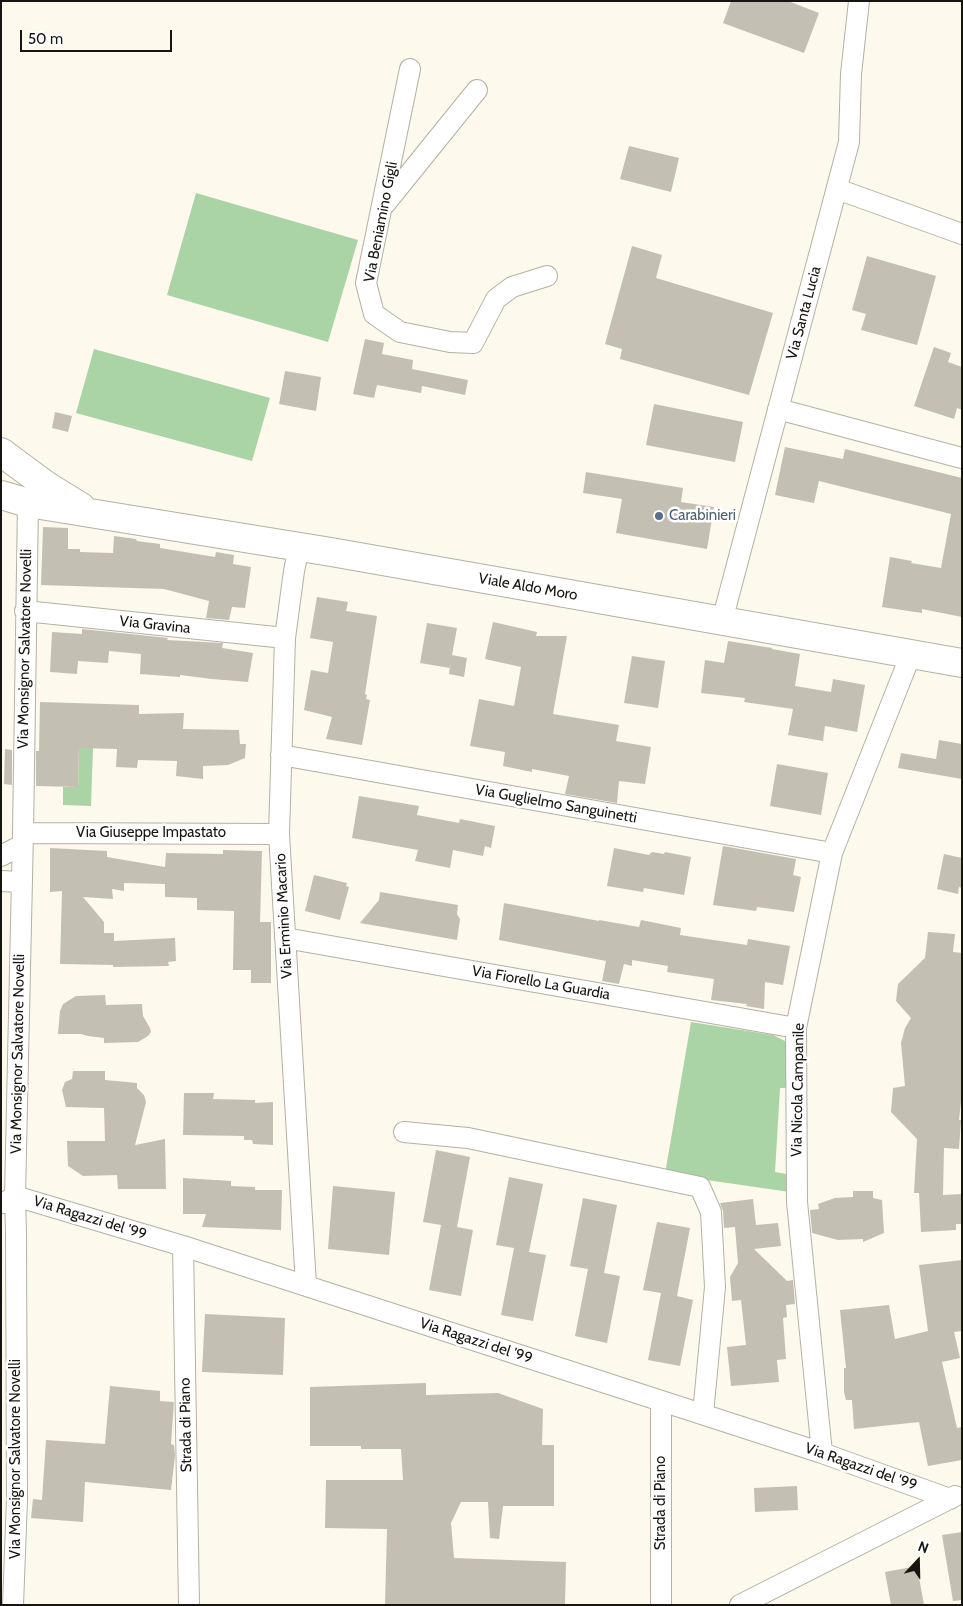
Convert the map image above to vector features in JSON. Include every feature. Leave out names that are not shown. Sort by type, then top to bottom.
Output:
[{"type":"main road","name":"Viale Aldo Moro","points":[[1,452],[47,486],[93,514]]},
{"type":"main road","name":"Viale Aldo Moro","points":[[1,495],[28,504],[299,547],[962,663]]},
{"type":"street","name":"Via Santa Lucia","points":[[722,621],[850,142],[851,74],[859,1]]},
{"type":"street","name":"Via Beniamino Gigli","points":[[410,69],[366,282],[374,314],[400,332],[450,342],[473,343],[496,299],[512,286],[547,276]]},
{"type":"street","points":[[382,208],[477,90]]},
{"type":"street","points":[[837,189],[962,234]]},
{"type":"street","points":[[778,410],[962,458]]},
{"type":"street","name":"Via Monsignor Salvatore Novelli","points":[[13,1605],[17,1499],[16,1233],[8,1200],[23,839],[28,504]]},
{"type":"street","name":"Via Erminio Macario","points":[[299,547],[285,638],[279,834],[306,1286]]},
{"type":"street","name":"Via Gravina","points":[[25,611],[285,638]]},
{"type":"street","name":"Via Nicola Campanile","points":[[822,1453],[797,1202],[796,1028],[832,853],[911,654]]},
{"type":"street","name":"Via Guglielmo Sanguinetti","points":[[281,755],[832,853]]},
{"type":"street","name":"Via Giuseppe Impastato","points":[[23,839],[279,834]]},
{"type":"street","points":[[1,856],[23,839]]},
{"type":"street","points":[[1,881],[21,882]]},
{"type":"street","name":"Via Fiorello La Guardia","points":[[285,938],[796,1028]]},
{"type":"street","points":[[404,1132],[468,1138],[700,1187],[711,1212],[716,1288],[703,1414]]},
{"type":"street","name":"Via Ragazzi del '99","points":[[8,1200],[183,1246],[956,1496]]},
{"type":"street","name":"Strada di Piano","points":[[183,1246],[189,1605]]},
{"type":"street","name":"Strada di Piano","points":[[661,1401],[661,1605]]},
{"type":"street","points":[[740,1605],[956,1496]]},
{"type":"green space","points":[[196,193],[358,240],[328,342],[167,295]]},
{"type":"green space","points":[[94,349],[270,398],[252,461],[76,413]]},
{"type":"green space","points":[[79,748],[93,748],[91,806],[63,805],[63,787],[78,787]]},
{"type":"green space","points":[[691,1022],[773,1035],[785,1041],[790,1051],[791,1088],[780,1088],[775,1172],[792,1175],[790,1192],[665,1174]]},
{"type":"building","points":[[731,1],[788,1],[819,13],[804,53],[723,23]]},
{"type":"building","points":[[629,146],[679,158],[671,192],[620,179]]},
{"type":"building","points":[[632,246],[662,255],[656,278],[773,313],[749,395],[620,359],[622,349],[605,344]]},
{"type":"building","points":[[867,256],[936,276],[917,345],[861,330],[866,314],[852,310]]},
{"type":"building","points":[[365,339],[384,343],[382,354],[413,360],[412,369],[468,380],[465,395],[422,386],[421,393],[377,385],[374,398],[353,394]]},
{"type":"building","points":[[934,347],[951,353],[948,362],[962,367],[962,410],[957,408],[954,419],[914,406]]},
{"type":"building","points":[[285,371],[321,377],[316,411],[279,404]]},
{"type":"building","points":[[654,404],[743,422],[735,462],[646,445]]},
{"type":"building","points":[[55,412],[72,416],[68,432],[52,428]]},
{"type":"building","points":[[785,447],[843,459],[845,449],[962,478],[962,617],[922,609],[922,613],[882,607],[890,557],[941,568],[951,514],[819,481],[814,503],[775,495]]},
{"type":"building","points":[[586,472],[683,488],[681,502],[714,507],[707,549],[616,533],[622,499],[583,493]]},
{"type":"building","points":[[43,527],[68,528],[68,549],[80,549],[80,552],[113,553],[114,536],[160,544],[160,548],[215,557],[216,552],[234,555],[233,564],[251,567],[245,608],[232,607],[229,620],[206,618],[209,601],[164,589],[41,585]]},
{"type":"building","points":[[317,597],[348,602],[346,611],[377,616],[365,694],[367,695],[366,699],[370,700],[362,745],[326,739],[332,717],[304,710],[311,670],[328,673],[333,642],[310,638]]},
{"type":"building","points":[[493,622],[537,632],[536,636],[567,636],[553,714],[619,725],[616,741],[651,747],[645,784],[619,781],[617,803],[565,794],[569,776],[532,769],[532,772],[503,766],[505,752],[470,746],[479,699],[514,706],[521,667],[485,659]]},
{"type":"building","points":[[427,623],[457,628],[452,655],[467,658],[464,677],[449,674],[450,668],[420,663]]},
{"type":"building","points":[[82,629],[168,638],[167,640],[223,643],[222,648],[253,653],[248,682],[180,675],[180,677],[140,674],[141,654],[109,651],[108,663],[78,661],[77,674],[50,672],[52,632],[82,634]]},
{"type":"building","points":[[728,641],[800,654],[795,686],[831,692],[833,679],[865,685],[857,732],[825,726],[823,741],[788,735],[793,709],[744,702],[745,698],[701,693],[705,660],[724,663]]},
{"type":"building","points":[[632,656],[665,661],[658,708],[624,703]]},
{"type":"building","points":[[40,702],[139,705],[139,714],[184,713],[183,729],[239,730],[240,744],[246,744],[245,758],[228,765],[203,766],[203,779],[176,776],[177,761],[138,760],[137,768],[116,767],[117,749],[79,748],[78,787],[36,786],[36,751],[39,751]]},
{"type":"building","points":[[939,740],[962,744],[962,779],[898,768],[901,753],[936,759]]},
{"type":"building","points":[[5,749],[12,750],[12,785],[4,784]]},
{"type":"building","points":[[777,764],[828,773],[821,815],[770,806]]},
{"type":"building","points":[[359,796],[419,806],[417,815],[459,823],[460,819],[495,826],[491,848],[485,846],[483,856],[453,850],[450,868],[415,861],[418,850],[352,838]]},
{"type":"building","points":[[723,846],[796,859],[793,875],[801,877],[794,912],[757,907],[756,911],[713,905]]},
{"type":"building","points":[[50,848],[107,851],[107,857],[165,867],[166,853],[223,854],[223,850],[262,851],[260,922],[271,922],[271,983],[251,983],[251,970],[233,970],[234,911],[197,910],[197,898],[165,897],[165,884],[124,883],[124,891],[112,889],[113,899],[83,897],[104,922],[104,933],[114,933],[114,941],[175,938],[176,961],[168,962],[169,966],[113,967],[113,965],[60,964],[62,891],[50,892]]},
{"type":"building","points":[[614,848],[649,855],[652,852],[664,854],[665,852],[691,857],[684,895],[644,888],[643,892],[607,886]]},
{"type":"building","points":[[944,854],[962,858],[962,888],[959,887],[958,894],[937,889]]},
{"type":"building","points":[[314,875],[347,883],[346,886],[349,887],[340,920],[305,911]]},
{"type":"building","points":[[380,892],[458,905],[457,914],[460,919],[457,940],[360,923],[379,900]]},
{"type":"building","points":[[504,903],[639,927],[641,920],[681,928],[680,935],[747,945],[748,939],[790,946],[783,985],[765,982],[764,1009],[746,1006],[747,1004],[711,1000],[714,979],[667,972],[668,966],[632,960],[632,966],[624,964],[619,984],[602,981],[606,961],[499,940]]},
{"type":"building","points":[[928,932],[955,934],[953,952],[962,953],[962,1092],[959,1120],[961,1120],[959,1149],[944,1148],[943,1195],[962,1194],[962,1224],[956,1224],[956,1230],[921,1232],[919,1193],[914,1193],[917,1139],[891,1112],[893,1088],[905,1086],[901,1043],[905,1028],[911,1018],[896,1001],[898,984],[925,958]]},
{"type":"building","points":[[105,995],[106,1005],[142,1004],[143,1016],[151,1032],[148,1036],[138,1042],[104,1043],[104,1038],[81,1034],[58,1034],[60,1011],[63,1004],[76,996]]},
{"type":"building","points":[[73,1071],[105,1071],[105,1080],[137,1083],[137,1088],[144,1095],[146,1102],[135,1145],[165,1139],[166,1189],[118,1189],[117,1175],[83,1176],[68,1166],[67,1141],[105,1141],[104,1108],[66,1107],[62,1090],[65,1082],[72,1079]]},
{"type":"building","points":[[184,1093],[214,1093],[213,1099],[255,1100],[255,1103],[273,1102],[273,1145],[253,1144],[252,1140],[244,1140],[244,1136],[183,1135]]},
{"type":"building","points":[[436,1150],[470,1157],[457,1227],[473,1230],[461,1296],[429,1290],[441,1225],[423,1222]]},
{"type":"building","points":[[509,1177],[543,1184],[529,1252],[546,1255],[533,1321],[501,1315],[514,1248],[496,1245]]},
{"type":"building","points":[[183,1178],[231,1181],[231,1186],[255,1187],[255,1190],[282,1190],[281,1230],[202,1227],[206,1214],[183,1214]]},
{"type":"building","points":[[333,1186],[395,1192],[389,1255],[328,1249]]},
{"type":"building","points":[[853,1191],[873,1191],[873,1198],[882,1200],[884,1233],[863,1242],[863,1239],[838,1240],[812,1233],[810,1210],[819,1209],[818,1204],[835,1198],[853,1197]]},
{"type":"building","points":[[583,1198],[617,1205],[604,1273],[620,1276],[607,1343],[575,1336],[588,1269],[570,1266]]},
{"type":"building","points":[[753,1199],[756,1225],[778,1223],[781,1246],[754,1249],[787,1281],[793,1280],[795,1304],[786,1305],[787,1317],[783,1318],[786,1359],[777,1360],[779,1382],[731,1386],[727,1347],[746,1345],[741,1300],[732,1301],[730,1277],[738,1263],[735,1227],[724,1228],[723,1211],[720,1203]]},
{"type":"building","points":[[657,1222],[690,1228],[677,1296],[693,1300],[680,1366],[648,1360],[661,1293],[643,1290]]},
{"type":"building","points":[[962,1260],[962,1331],[954,1332],[960,1358],[942,1362],[957,1428],[962,1427],[962,1460],[928,1466],[919,1422],[854,1429],[852,1400],[846,1400],[844,1392],[844,1368],[846,1368],[840,1310],[889,1305],[895,1339],[928,1331],[919,1265]]},
{"type":"building","points":[[205,1314],[285,1318],[283,1375],[202,1372]]},
{"type":"building","points":[[426,1383],[426,1395],[498,1393],[543,1409],[542,1445],[554,1445],[554,1506],[503,1506],[499,1539],[490,1538],[488,1502],[461,1502],[451,1523],[454,1558],[566,1562],[565,1605],[385,1605],[387,1529],[325,1528],[326,1480],[403,1480],[401,1449],[361,1449],[361,1446],[310,1446],[310,1387]]},
{"type":"building","points":[[110,1386],[160,1391],[160,1401],[174,1402],[171,1444],[174,1445],[175,1456],[171,1490],[85,1482],[83,1522],[31,1518],[33,1499],[42,1500],[46,1440],[105,1444]]},
{"type":"building","points":[[797,1486],[798,1510],[755,1512],[754,1488]]},
{"type":"building","points":[[962,1532],[962,1600],[953,1601],[942,1535]]},
{"type":"building","points":[[917,1566],[924,1605],[891,1605],[885,1572]]},
{"type":"place","name":"Carabinieri","points":[[659,516]]}]
